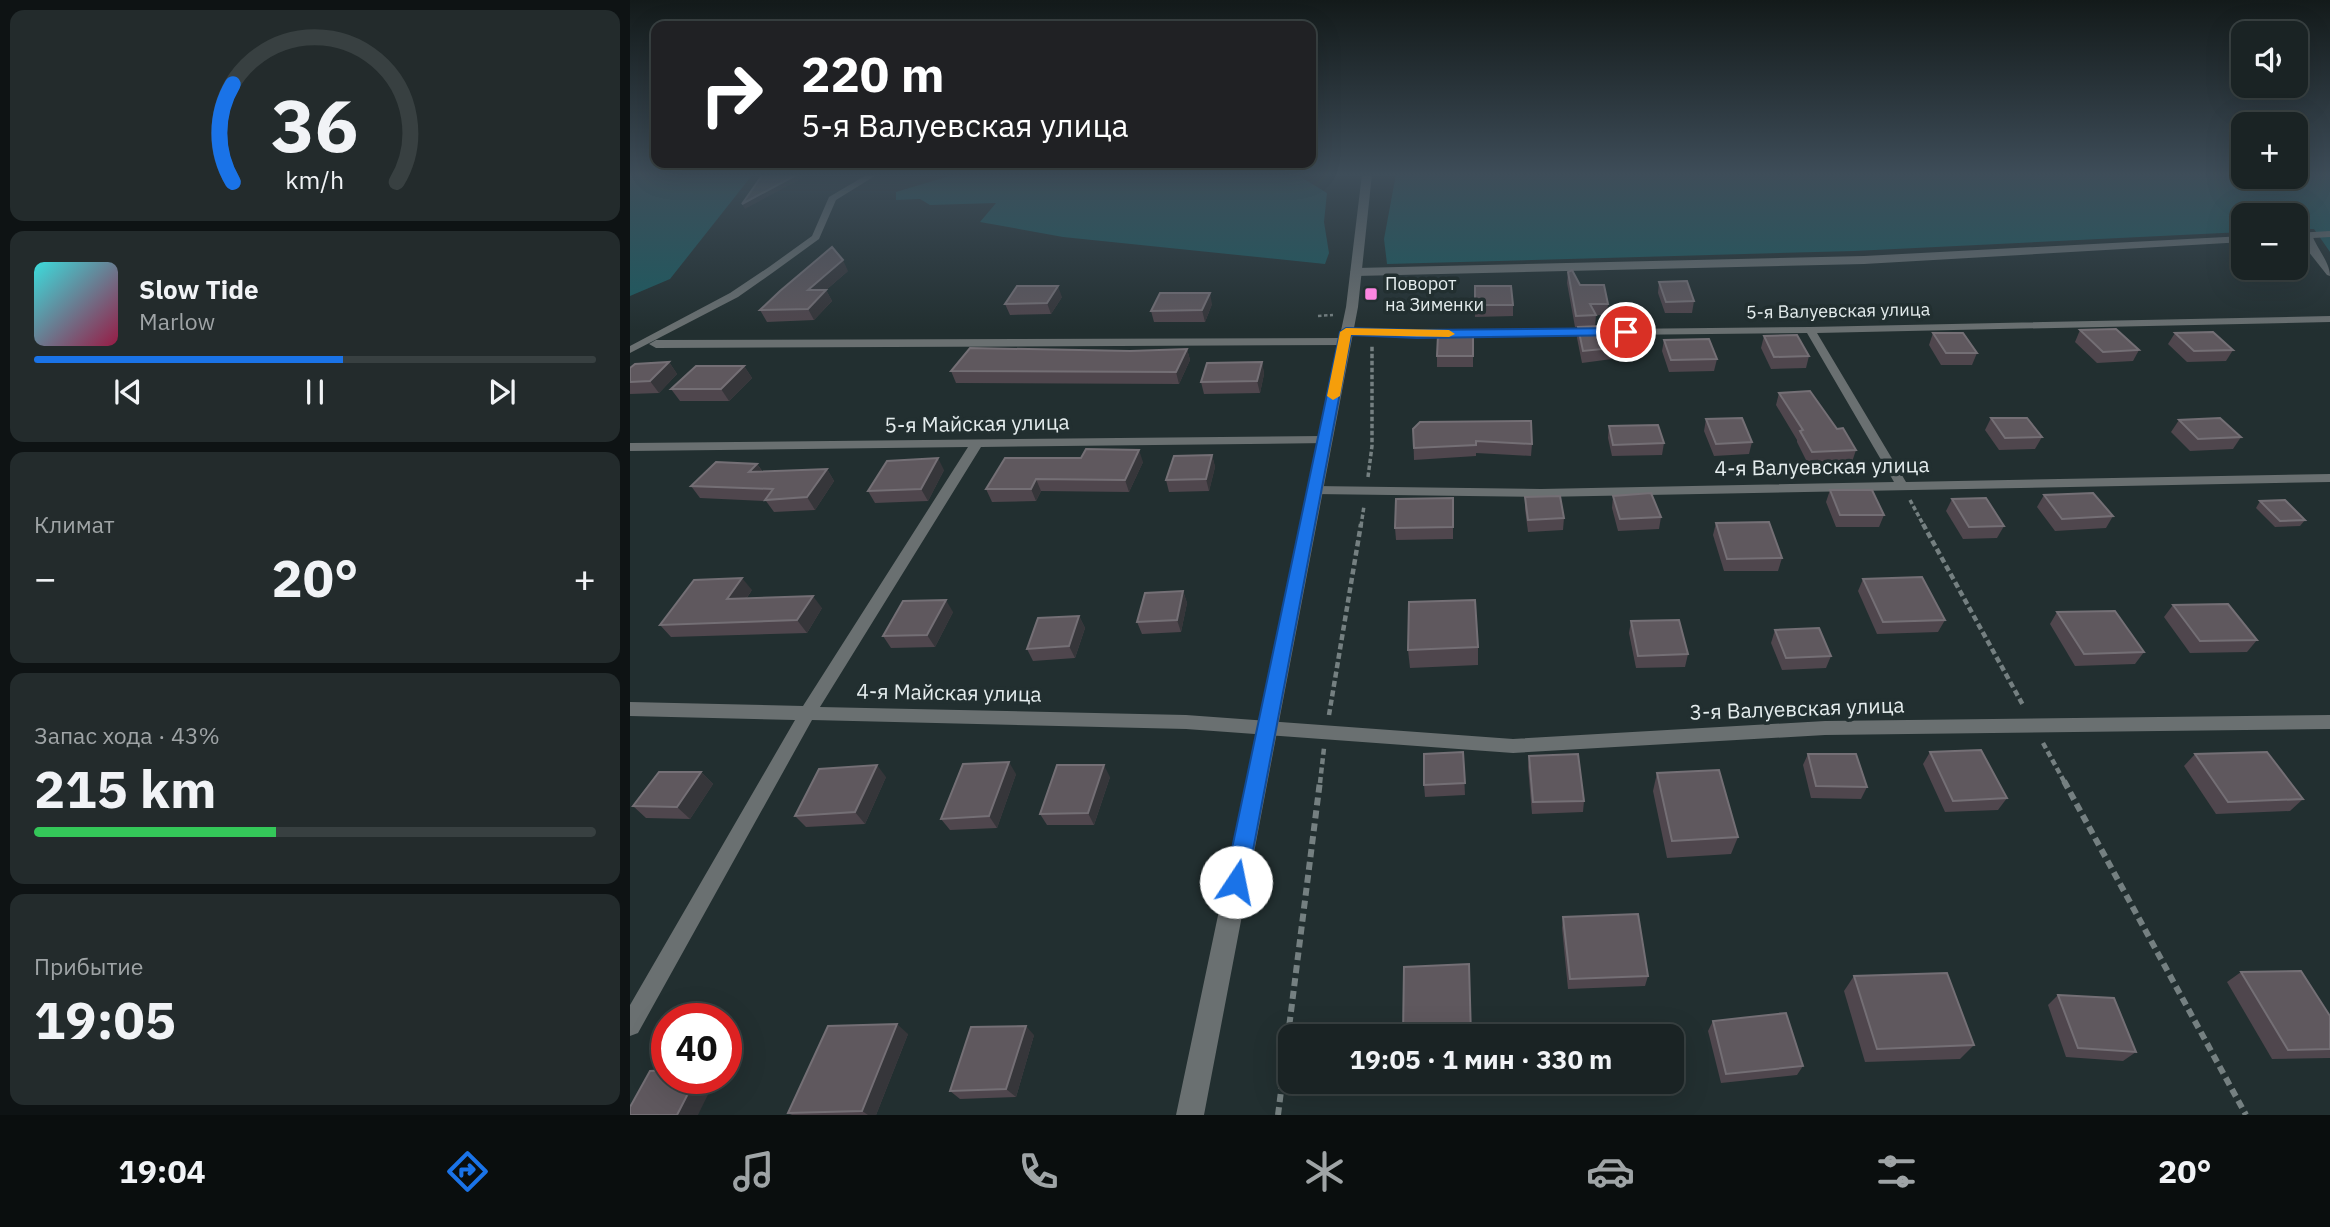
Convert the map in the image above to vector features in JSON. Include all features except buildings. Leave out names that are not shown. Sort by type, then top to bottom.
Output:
[{"type":"street","points":[[1190,1115],[1352,307],[1361,226]]},
{"type":"street","points":[[2308,235],[2330,234]]},
{"type":"street","points":[[1356,272],[1864,260],[2231,240]]},
{"type":"street","points":[[656,344],[1345,337]]},
{"type":"lane","points":[[630,350],[734,295],[816,237],[821,226]]},
{"type":"lane","points":[[2308,244],[2330,273]]},
{"type":"lane","name":"5-я Валуевская улица","points":[[1345,337],[1373,332],[1810,330],[2330,318]]},
{"type":"lane","points":[[1810,330],[1901,484]]},
{"type":"lane","name":"5-я Майская улица","points":[[630,447],[1324,440]]},
{"type":"lane","points":[[630,1025],[808,712],[977,443]]},
{"type":"lane","name":"4-я Валуевская улица","points":[[1314,490],[1541,493],[1901,484],[2330,478]]},
{"type":"lane","name":"4-я Майская улица","points":[[630,709],[1186,722],[1267,727]]},
{"type":"lane","name":"3-я Валуевская улица","points":[[1267,727],[1513,746],[1825,728],[2330,722]]},
{"type":"path","points":[[1279,1115],[1326,732],[1372,446],[1373,332]]},
{"type":"path","points":[[1901,484],[2246,1115]]},
{"type":"shaded area","points":[[630,226],[712,226],[670,279],[630,296]]},
{"type":"shaded area","points":[[1002,226],[1325,226],[1329,253],[1325,264],[1063,237]]},
{"type":"shaded area","points":[[1386,226],[2231,226],[2231,233],[1854,251],[1387,264],[1384,239]]},
{"type":"shaded area","points":[[2308,226],[2330,226],[2330,252],[2314,229],[2308,229]]},
{"type":"slow traffic","points":[[1333,396],[1346,332],[1449,334]]},
{"type":"place","name":"Поворот на Зименки","points":[[1371,294]]},
{"type":"route","points":[[1236,882],[1346,332],[1626,332]]}]
